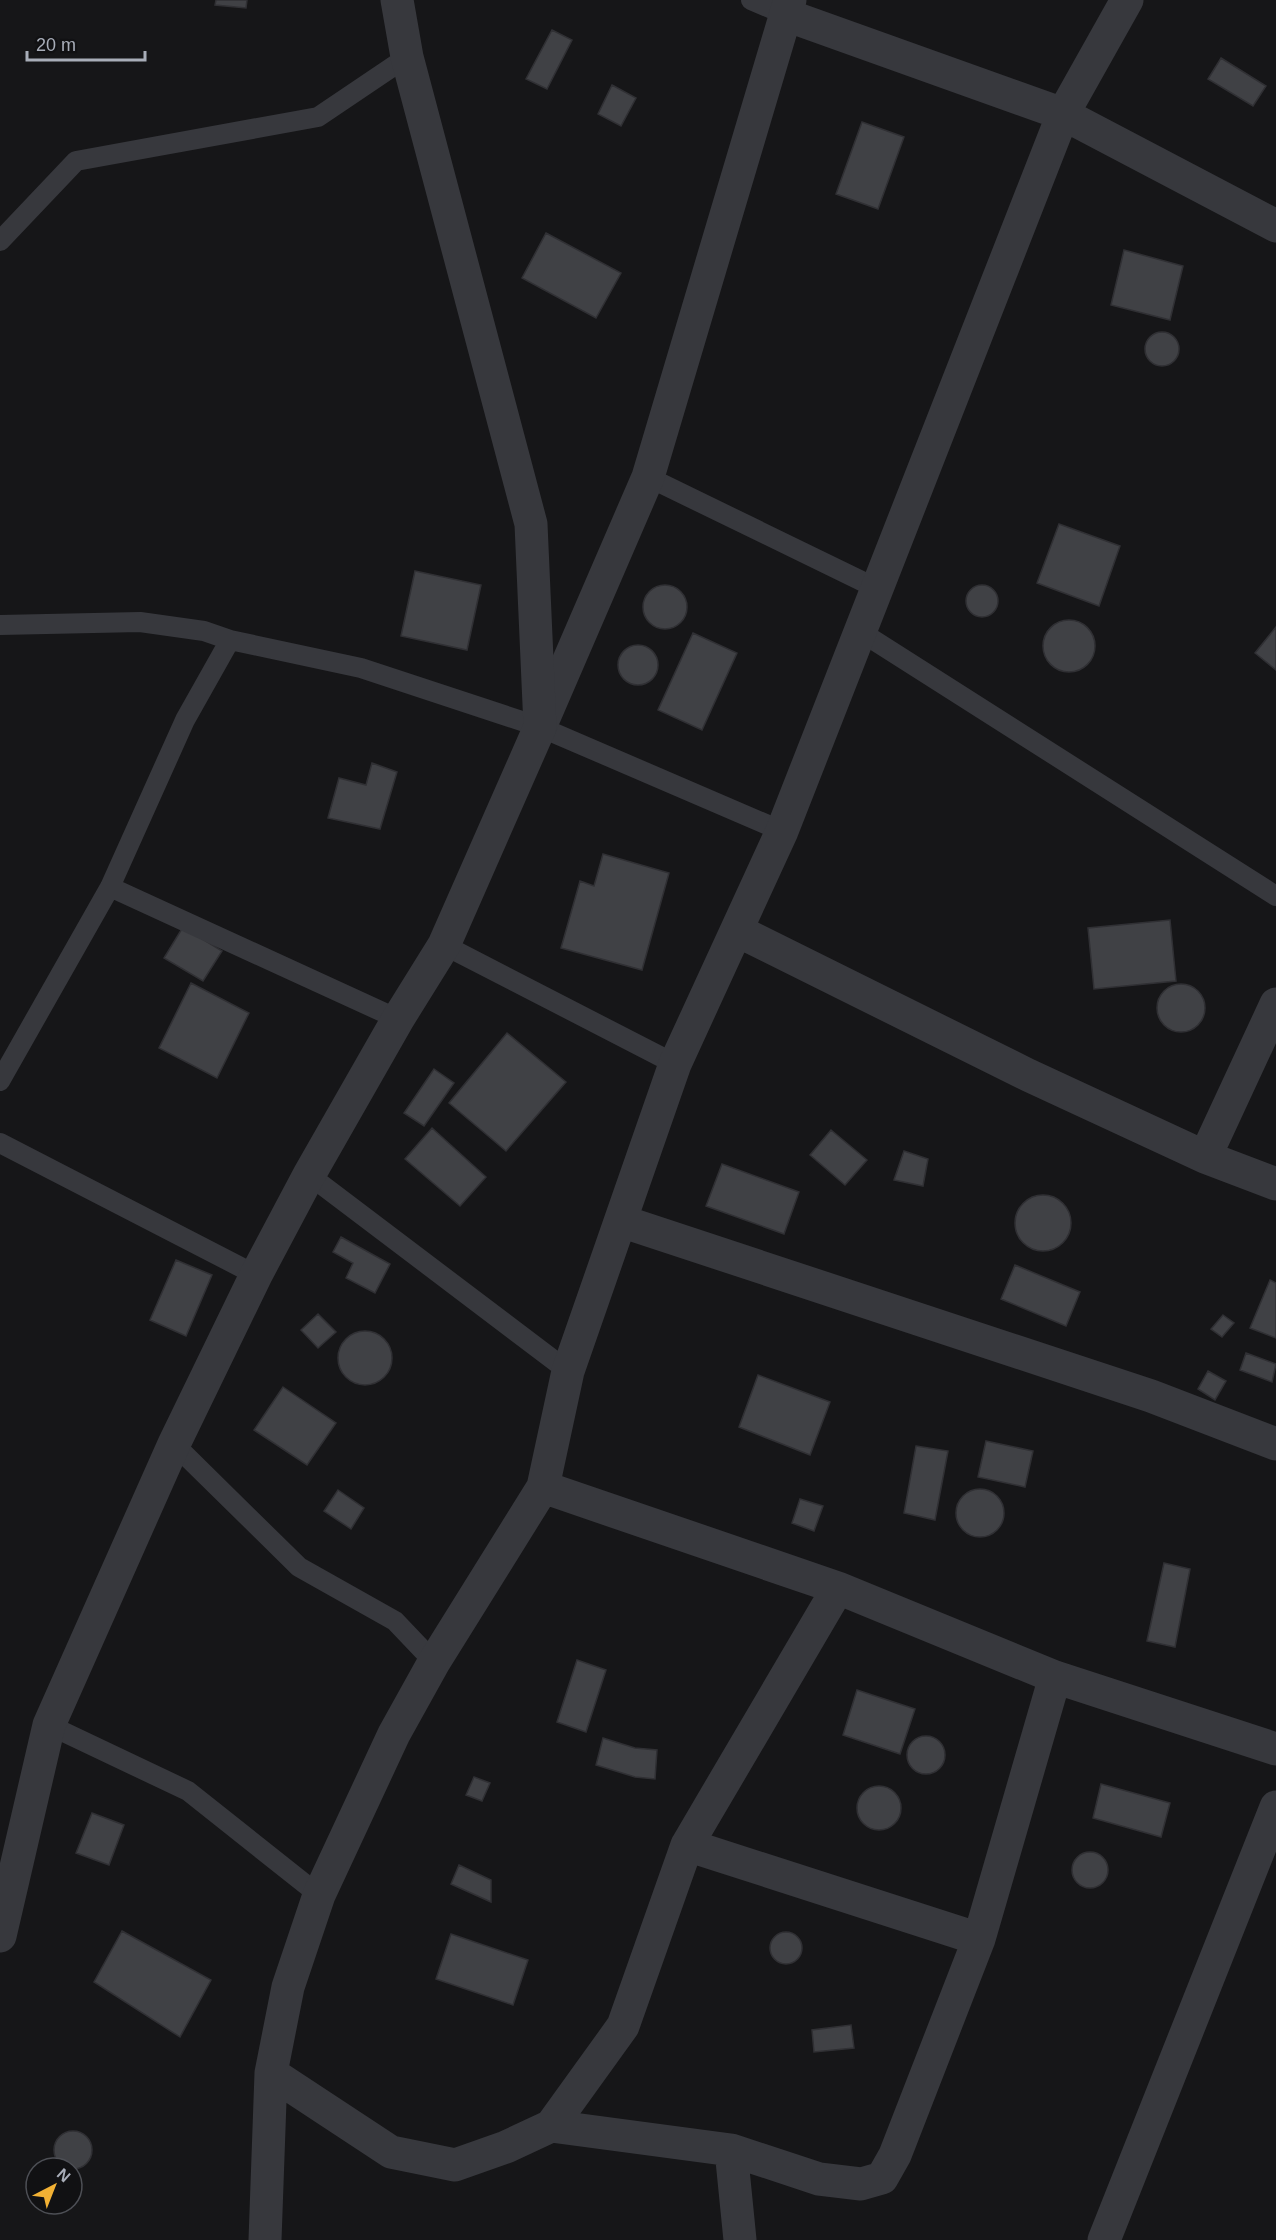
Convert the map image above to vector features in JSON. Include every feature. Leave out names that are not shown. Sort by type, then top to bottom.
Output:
[{"type":"street","points":[[397,0],[407,57],[531,524],[540,727]]},
{"type":"street","points":[[265,2240],[271,2073],[288,1987],[319,1895],[394,1734],[434,1662],[543,1487],[568,1371],[675,1064],[782,831],[1063,114],[1126,0]]},
{"type":"street","points":[[0,1936],[49,1725],[174,1444],[256,1275],[309,1175],[398,1019],[444,945],[648,477],[788,7],[1063,114],[1276,226]]},
{"type":"street","points":[[738,931],[1028,1076],[1205,1157],[1276,1184]]},
{"type":"street","points":[[1205,1157],[1276,1004]]},
{"type":"street","points":[[621,1221],[1151,1396],[1276,1444]]},
{"type":"street","points":[[543,1487],[838,1588],[1055,1677],[1276,1749]]},
{"type":"street","points":[[271,2073],[392,2152],[455,2165],[506,2147],[551,2126],[623,2026],[687,1845],[838,1588]]},
{"type":"street","points":[[551,2126],[731,2150],[819,2179],[861,2184],[882,2178],[895,2155],[979,1939],[1055,1677]]},
{"type":"street","points":[[1104,2240],[1276,1807]]},
{"type":"street","points":[[687,1845],[979,1939]]},
{"type":"street","points":[[731,2150],[740,2240]]},
{"type":"lane","points":[[751,0],[788,7]]},
{"type":"lane","points":[[0,242],[76,161],[318,117],[407,57]]},
{"type":"lane","points":[[648,477],[876,588]]},
{"type":"lane","points":[[0,626],[140,622],[204,631],[230,640],[361,668],[540,727],[782,831]]},
{"type":"lane","points":[[861,632],[1276,896]]},
{"type":"lane","points":[[0,1082],[110,887],[185,720],[230,640]]},
{"type":"lane","points":[[110,887],[398,1019]]},
{"type":"lane","points":[[444,945],[675,1064]]},
{"type":"lane","points":[[0,1143],[256,1275]]},
{"type":"lane","points":[[309,1175],[568,1371]]},
{"type":"lane","points":[[174,1444],[299,1567],[394,1621],[434,1662]]},
{"type":"lane","points":[[49,1725],[188,1791],[319,1895]]},
{"type":"building","points":[[216,0],[247,0],[246,8],[215,5]]},
{"type":"building","points":[[552,30],[572,40],[547,89],[526,79]]},
{"type":"building","points":[[1221,58],[1266,86],[1253,106],[1208,79]]},
{"type":"building","points":[[612,85],[636,98],[621,126],[598,114]]},
{"type":"building","points":[[862,122],[904,137],[878,209],[836,194]]},
{"type":"building","points":[[546,233],[621,273],[596,318],[522,278]]},
{"type":"building","points":[[1124,250],[1183,266],[1170,320],[1111,305]]},
{"type":"building","points":[[1162,332],[1174,337],[1179,349],[1174,361],[1162,366],[1150,361],[1145,349],[1150,337]]},
{"type":"building","points":[[1059,524],[1120,546],[1099,606],[1037,583]]},
{"type":"building","points":[[415,571],[481,585],[467,650],[401,636]]},
{"type":"building","points":[[665,585],[680,592],[687,607],[680,622],[665,629],[650,622],[643,607],[650,592]]},
{"type":"building","points":[[982,585],[993,590],[998,601],[993,612],[982,617],[971,612],[966,601],[971,590]]},
{"type":"building","points":[[1064,620],[1074,620],[1088,627],[1095,646],[1088,665],[1074,672],[1064,672],[1054,668],[1047,661],[1043,651],[1043,641],[1047,631],[1054,624]]},
{"type":"building","points":[[1276,627],[1276,670],[1255,653]]},
{"type":"building","points":[[693,633],[737,653],[702,730],[658,710]]},
{"type":"building","points":[[638,645],[652,651],[658,665],[652,679],[638,685],[624,679],[618,665],[624,651]]},
{"type":"building","points":[[372,763],[397,772],[380,829],[328,818],[339,778],[366,785]]},
{"type":"building","points":[[603,854],[669,873],[642,970],[561,948],[580,881],[594,886]]},
{"type":"building","points":[[1170,920],[1176,981],[1094,989],[1088,928]]},
{"type":"building","points":[[183,927],[222,951],[203,981],[164,958]]},
{"type":"building","points":[[191,983],[249,1013],[217,1078],[159,1048]]},
{"type":"building","points":[[1176,984],[1186,984],[1198,991],[1205,1003],[1205,1013],[1198,1025],[1186,1032],[1176,1032],[1161,1021],[1157,1013],[1157,1003],[1168,988]]},
{"type":"building","points":[[507,1033],[566,1082],[506,1151],[449,1103]]},
{"type":"building","points":[[434,1069],[454,1083],[424,1126],[404,1113]]},
{"type":"building","points":[[432,1128],[486,1177],[460,1206],[405,1159]]},
{"type":"building","points":[[831,1130],[867,1160],[845,1185],[810,1155]]},
{"type":"building","points":[[904,1151],[928,1159],[923,1186],[894,1180]]},
{"type":"building","points":[[722,1164],[799,1192],[784,1234],[706,1206]]},
{"type":"building","points":[[1043,1195],[1058,1200],[1066,1208],[1071,1223],[1066,1238],[1058,1246],[1043,1251],[1028,1246],[1020,1238],[1015,1223],[1020,1208],[1028,1200]]},
{"type":"building","points":[[341,1237],[390,1264],[375,1293],[346,1278],[353,1263],[333,1252]]},
{"type":"building","points":[[176,1260],[212,1275],[186,1336],[150,1320]]},
{"type":"building","points":[[1015,1265],[1080,1292],[1066,1326],[1001,1299]]},
{"type":"building","points":[[1270,1280],[1276,1283],[1276,1338],[1250,1328]]},
{"type":"building","points":[[318,1314],[336,1332],[318,1348],[301,1330]]},
{"type":"building","points":[[1223,1315],[1234,1323],[1222,1337],[1211,1329]]},
{"type":"building","points":[[365,1331],[375,1333],[384,1339],[390,1348],[392,1358],[390,1368],[384,1377],[375,1383],[365,1385],[355,1383],[346,1377],[340,1368],[338,1358],[340,1348],[346,1339],[355,1333]]},
{"type":"building","points":[[1246,1353],[1276,1364],[1272,1382],[1240,1370]]},
{"type":"building","points":[[1208,1371],[1226,1381],[1215,1400],[1198,1389]]},
{"type":"building","points":[[758,1375],[830,1402],[810,1455],[739,1427]]},
{"type":"building","points":[[283,1387],[336,1423],[307,1465],[254,1430]]},
{"type":"building","points":[[986,1441],[1033,1451],[1025,1487],[978,1477]]},
{"type":"building","points":[[916,1446],[948,1451],[935,1520],[904,1513]]},
{"type":"building","points":[[980,1489],[997,1496],[1004,1513],[997,1530],[980,1537],[963,1530],[956,1513],[963,1496]]},
{"type":"building","points":[[338,1490],[364,1508],[351,1529],[324,1511]]},
{"type":"building","points":[[800,1499],[823,1506],[814,1531],[792,1523]]},
{"type":"building","points":[[1164,1563],[1190,1569],[1175,1647],[1147,1641]]},
{"type":"building","points":[[577,1660],[606,1670],[586,1732],[557,1722]]},
{"type":"building","points":[[857,1690],[915,1709],[900,1754],[843,1735]]},
{"type":"building","points":[[926,1736],[940,1741],[945,1755],[940,1769],[926,1774],[912,1769],[907,1755],[912,1741]]},
{"type":"building","points":[[603,1738],[635,1748],[657,1750],[655,1779],[635,1777],[596,1765]]},
{"type":"building","points":[[474,1777],[490,1783],[482,1801],[466,1795]]},
{"type":"building","points":[[1101,1784],[1170,1803],[1161,1837],[1093,1818]]},
{"type":"building","points":[[879,1786],[894,1793],[901,1808],[894,1823],[879,1830],[864,1823],[857,1808],[864,1793]]},
{"type":"building","points":[[92,1813],[124,1825],[109,1865],[76,1853]]},
{"type":"building","points":[[1090,1852],[1102,1858],[1108,1870],[1102,1882],[1090,1888],[1078,1882],[1072,1870],[1078,1858]]},
{"type":"building","points":[[459,1865],[491,1880],[491,1902],[451,1884]]},
{"type":"building","points":[[122,1931],[211,1980],[180,2037],[94,1982]]},
{"type":"building","points":[[786,1932],[797,1937],[802,1948],[797,1959],[786,1964],[775,1959],[770,1948],[775,1937]]},
{"type":"building","points":[[451,1934],[528,1960],[513,2005],[436,1979]]},
{"type":"building","points":[[851,2025],[854,2048],[814,2052],[812,2030]]},
{"type":"building","points":[[66,2132],[80,2132],[87,2136],[91,2143],[91,2157],[84,2166],[84,2156],[55,2156],[55,2143],[59,2136]]}]
